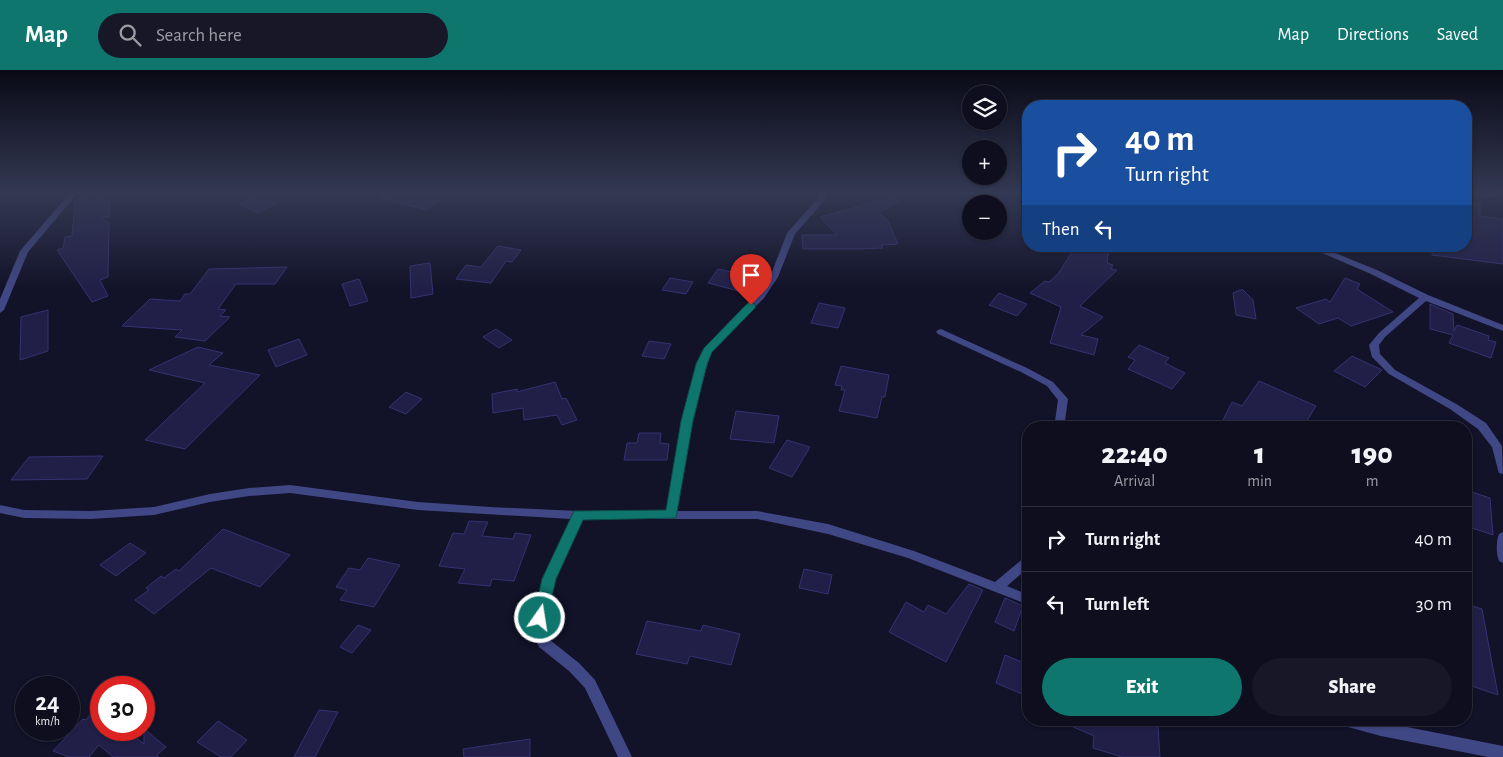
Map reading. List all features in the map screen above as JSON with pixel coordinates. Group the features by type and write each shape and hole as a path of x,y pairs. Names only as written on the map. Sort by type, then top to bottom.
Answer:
{"street":[{"path":"0,310 24,252 46,226"},
{"path":"672,515 687,421 702,364 708,351 761,296 774,277 791,233 797,226"},
{"path":"1325,252 1503,328"},
{"path":"1425,296 1382,335 1374,345 1374,355 1392,372 1482,426 1497,446 1503,470"},
{"path":"940,332 1024,370 1050,384 1063,399 1060,421"},
{"path":"0,509 24,514 91,515 154,511 210,498 249,492 290,489 418,506 579,515 757,514 828,529 910,554 1022,597"},
{"path":"579,515 549,579 540,618 544,643 574,667 590,684 625,757"},
{"path":"1503,537 1503,558"},
{"path":"997,587 1022,566"},
{"path":"1370,726 1503,753"}],"building":[{"path":"73,226 109,226 108,277 100,280 108,296 92,302 57,250 63,248 65,237 72,236"},
{"path":"829,226 890,226 898,244 881,245 883,248 803,249 802,235 837,235"},
{"path":"1472,226 1503,226 1503,264 1432,255 1432,252 1472,252"},
{"path":"498,246 521,250 512,262 506,261 491,283 456,279 466,265 481,267"},
{"path":"1072,252 1108,252 1107,263 1113,265 1111,269 1117,270 1080,306 1103,317 1081,335 1098,339 1094,355 1050,343 1061,307 1030,293 1045,281 1049,282 1058,274"},
{"path":"430,263 433,294 411,298 410,266"},
{"path":"287,267 275,284 236,284 218,309 226,310 220,316 230,317 205,341 175,337 182,330 122,326 150,299 180,301 185,294 190,294 209,269"},
{"path":"718,269 750,276 739,291 708,283"},
{"path":"670,278 693,282 686,294 662,290"},
{"path":"1345,278 1360,284 1357,289 1393,312 1351,326 1338,318 1319,324 1296,308 1326,299 1330,302"},
{"path":"359,279 368,301 350,306 342,284"},
{"path":"1243,290 1253,300 1256,319 1236,315 1233,293"},
{"path":"999,293 1027,304 1017,316 989,305"},
{"path":"819,303 845,308 838,328 811,323"},
{"path":"1430,304 1453,314 1454,331 1457,325 1489,336 1488,340 1496,342 1491,358 1449,343 1453,335 1430,329"},
{"path":"48,310 48,351 20,360 21,317"},
{"path":"496,329 512,340 499,348 483,337"},
{"path":"299,339 307,355 276,367 268,350"},
{"path":"649,341 671,344 664,359 642,356"},
{"path":"1139,345 1169,358 1165,363 1185,373 1172,389 1128,369 1135,360 1128,357"},
{"path":"198,347 223,353 209,365 260,375 185,449 145,440 205,383 149,370"},
{"path":"1352,356 1382,370 1365,387 1334,371"},
{"path":"841,366 889,375 885,397 882,397 877,418 839,411 845,390 841,390 842,386 835,385"},
{"path":"1259,381 1316,406 1307,421 1222,421 1232,402 1242,406"},
{"path":"555,382 562,399 566,398 577,420 562,425 557,415 524,420 523,408 493,413 492,394 517,389 517,392"},
{"path":"406,392 422,399 406,414 389,407"},
{"path":"736,411 779,416 774,443 730,439"},
{"path":"639,433 661,433 660,443 669,444 667,460 624,460 627,443 637,443"},
{"path":"787,440 810,447 792,477 769,468"},
{"path":"103,456 87,479 11,480 29,457"},
{"path":"1472,492 1490,498 1493,535 1472,528"},
{"path":"469,521 488,522 482,536 513,539 515,533 531,535 514,581 492,579 490,586 458,583 465,569 439,566 453,533 464,534"},
{"path":"223,529 290,555 260,587 211,568 154,614 135,600 149,590 146,588 161,576 164,578 176,569 179,571"},
{"path":"130,543 146,553 116,576 100,565"},
{"path":"368,558 400,565 374,607 340,600 347,590 336,587 349,568 360,570"},
{"path":"804,569 832,575 828,594 799,588"},
{"path":"969,584 983,590 946,662 889,632 906,602 924,612 928,605 946,614"},
{"path":"1005,598 1022,606 1014,631 995,622"},
{"path":"1472,606 1482,609 1498,695 1472,686"},
{"path":"647,621 701,631 703,625 740,634 731,665 690,656 687,664 636,654"},
{"path":"358,625 371,630 352,653 340,647"},
{"path":"1005,655 1022,662 1022,694 996,683"},
{"path":"319,710 338,712 315,757 294,757"},
{"path":"90,715 90,741 140,741 144,744 144,741 155,741 155,738 166,747 157,755 159,757 113,757 99,745 89,757 69,757 53,751 62,741 80,741 80,722 83,719 86,720"},
{"path":"218,721 247,740 231,757 221,757 197,742"},
{"path":"1071,726 1158,727 1160,757 1122,757 1093,748 1094,736"},
{"path":"530,739 530,757 464,757 463,749"}],"route":[{"path":"540,618 549,579 579,515 672,515 687,421 702,364 708,351 751,305"}]}
